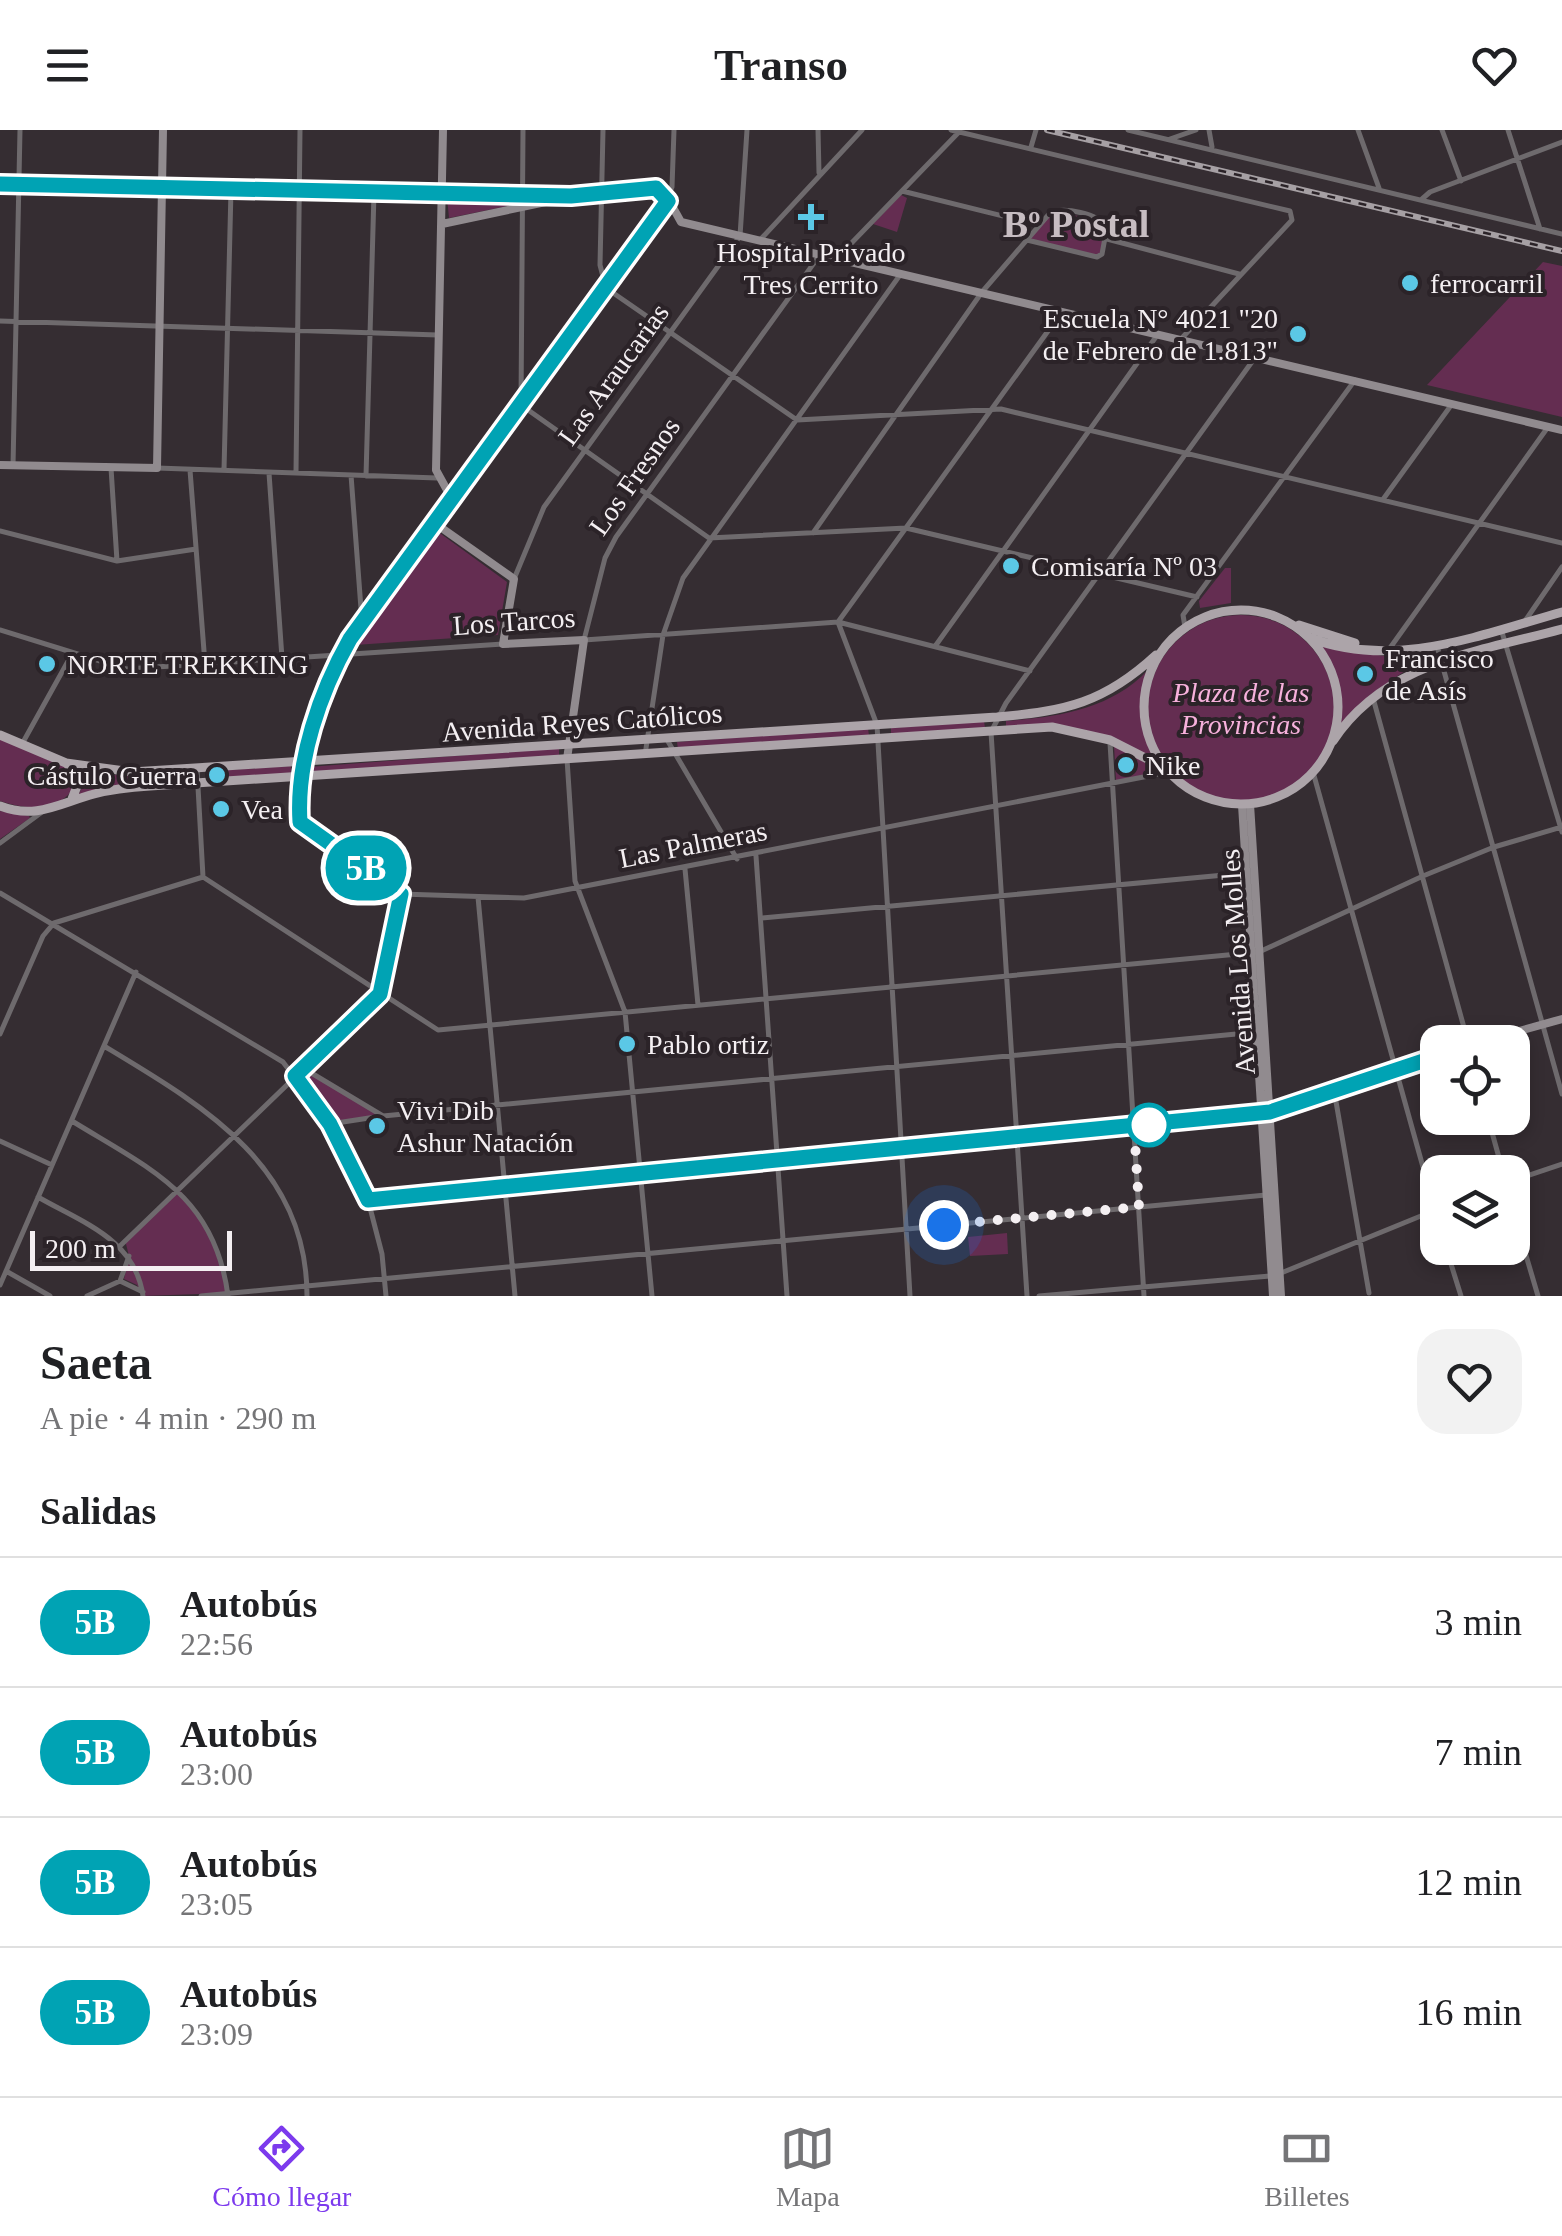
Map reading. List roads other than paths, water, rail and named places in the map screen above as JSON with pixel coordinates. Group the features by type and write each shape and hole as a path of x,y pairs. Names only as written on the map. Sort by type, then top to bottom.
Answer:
{"main road":[{"path":"1388,650 1338,640 1248,609 1220,613 1185,627 1156,655 1148,680 1146,713 1150,740 1168,770 1208,797 1246,804 1282,794 1313,772 1329,747 1372,698 1395,681 1441,660 1562,629"},
{"path":"1308,637 1338,646 1388,650 1437,646 1562,612"},
{"path":"1291,622 1308,637 1324,661 1336,692 1337,710 1329,747"},
{"name":"Avenida Reyes Católicos","path":"0,734 66,764 120,772 303,764 997,718 1066,709 1093,700 1127,682 1156,655"},
{"name":"Avenida Reyes Católicos","path":"0,806 24,813 43,812 118,789 1061,728 1110,740 1168,770"},
{"path":"66,764 78,781 71,801"}],"street":[{"path":"13,466 20,130"},
{"path":"157,468 163,130"},
{"path":"296,473 300,130"},
{"path":"443,130 437,478 452,500"},
{"path":"521,404 523,130"},
{"path":"603,130 600,265 606,288 797,420 992,408 1562,543"},
{"path":"121,1245 380,994 401,894 300,822 298,778 341,655 362,622 668,201 674,130"},
{"path":"740,236 746,130"},
{"path":"818,130 819,176"},
{"path":"760,240 862,130"},
{"path":"1032,148 1036,130"},
{"path":"1128,130 1562,234"},
{"path":"1168,140 1196,130"},
{"path":"1209,130 1212,148"},
{"path":"1358,130 1380,188"},
{"path":"1442,130 1461,180"},
{"path":"1508,130 1540,229"},
{"path":"837,258 955,131 1284,207 1293,214 1181,339"},
{"path":"1422,199 1562,142"},
{"path":"0,184 571,196 656,188 681,222 1562,430"},
{"path":"224,470 232,190"},
{"path":"902,191 1040,225"},
{"path":"366,476 374,192"},
{"path":"442,224 571,196"},
{"path":"813,533 982,292 1027,240 1040,225 1058,209 1104,220 1106,238 1102,254 1095,257 1027,240"},
{"name":"Las Araucarias","path":"503,644 514,579 538,518 740,236"},
{"path":"1106,238 1239,274"},
{"name":"Los Fresnos","path":"567,760 584,640 605,558 646,495 821,254"},
{"path":"645,755 663,634 678,587 709,538 902,273"},
{"path":"910,1296 877,725 838,622 1062,310"},
{"path":"0,322 438,335"},
{"path":"936,645 1158,334"},
{"path":"1027,1296 992,732 997,718 1256,356"},
{"path":"1185,627 1183,615 1355,380"},
{"path":"521,404 709,538 906,528 1197,596"},
{"path":"1384,498 1452,404"},
{"path":"1388,650 1548,427"},
{"path":"0,466 437,478"},
{"path":"111,468 117,561"},
{"path":"190,470 205,664"},
{"path":"269,472 282,658"},
{"path":"351,475 362,622"},
{"path":"436,524 514,579"},
{"path":"0,530 117,561 196,549"},
{"path":"1524,624 1562,567"},
{"name":"Los Tarcos","path":"0,630 126,669 838,622 1030,672"},
{"path":"203,877 434,1029 1255,953 1494,846 1562,829 1501,630"},
{"path":"1437,646 1562,1094"},
{"path":"21,746 72,654"},
{"path":"1372,698 1463,1025"},
{"path":"666,738 737,859"},
{"path":"1110,740 1144,1296"},
{"path":"567,760 577,889 625,1012 652,1296"},
{"path":"196,769 203,877"},
{"name":"Las Palmeras","path":"401,894 524,898 756,856 1112,785 1168,770"},
{"path":"1313,772 1421,1155"},
{"name":"Avenida Los Molles","path":"1246,804 1276,1274 1281,1296"},
{"path":"0,842 43,812"},
{"path":"756,856 787,1296"},
{"path":"685,869 698,1005"},
{"path":"762,918 1250,872"},
{"path":"0,1034 54,922 203,877"},
{"path":"0,893 275,1056 295,1076 330,1124 368,1200 386,1296"},
{"path":"478,897 515,1296"},
{"path":"0,1285 136,972"},
{"path":"1530,1028 1562,1019"},
{"path":"330,1124 1261,1032"},
{"path":"104,1046 197,1102 235,1133 282,1199 296,1231 307,1296"},
{"path":"368,1200 1266,1113 1420,1062"},
{"path":"303,1068 384,1116"},
{"path":"1334,1090 1356,1242 1369,1292"},
{"path":"72,1121 178,1188 208,1227 228,1295"},
{"path":"0,1141 52,1165"},
{"path":"1530,1175 1562,1164"},
{"path":"201,1296 1271,1195"},
{"path":"38,1197 121,1245 130,1256 143,1294"},
{"path":"1039,1296 1276,1274 1420,1216"},
{"path":"88,1296 120,1281 130,1256"},
{"path":"1451,1265 1461,1296"},
{"path":"1529,1265 1538,1296"},
{"path":"6,1271 50,1296"},
{"name":"Avenida Los Molles","path":"1273,1296 1276,1274"},
{"path":"120,1281 143,1294"}],"railway":[{"path":"1047,130 1562,251"}],"place":[{"name":"Hospital Privado Tres Cerrito","path":"811,217"},
{"name":"ferrocarril","path":"1410,283"},
{"name":"Escuela N° 4021 \"20 de Febrero de 1.813\"","path":"1298,334"},
{"name":"Comisaría Nº 03","path":"1011,566"},
{"name":"NORTE TREKKING","path":"47,664"},
{"name":"Francisco de Asís","path":"1365,674"},
{"name":"Nike","path":"1126,765"},
{"name":"Cástulo Guerra","path":"217,775"},
{"name":"Vea","path":"221,809"},
{"name":"Pablo ortiz","path":"627,1044"},
{"name":"Vivi Dib Ashur Natación","path":"377,1126"}],"district":[{"name":"Bº Postal","path":"1076,224"}],"park label":[{"name":"Plaza de las Provincias","path":"1241,708"}]}
